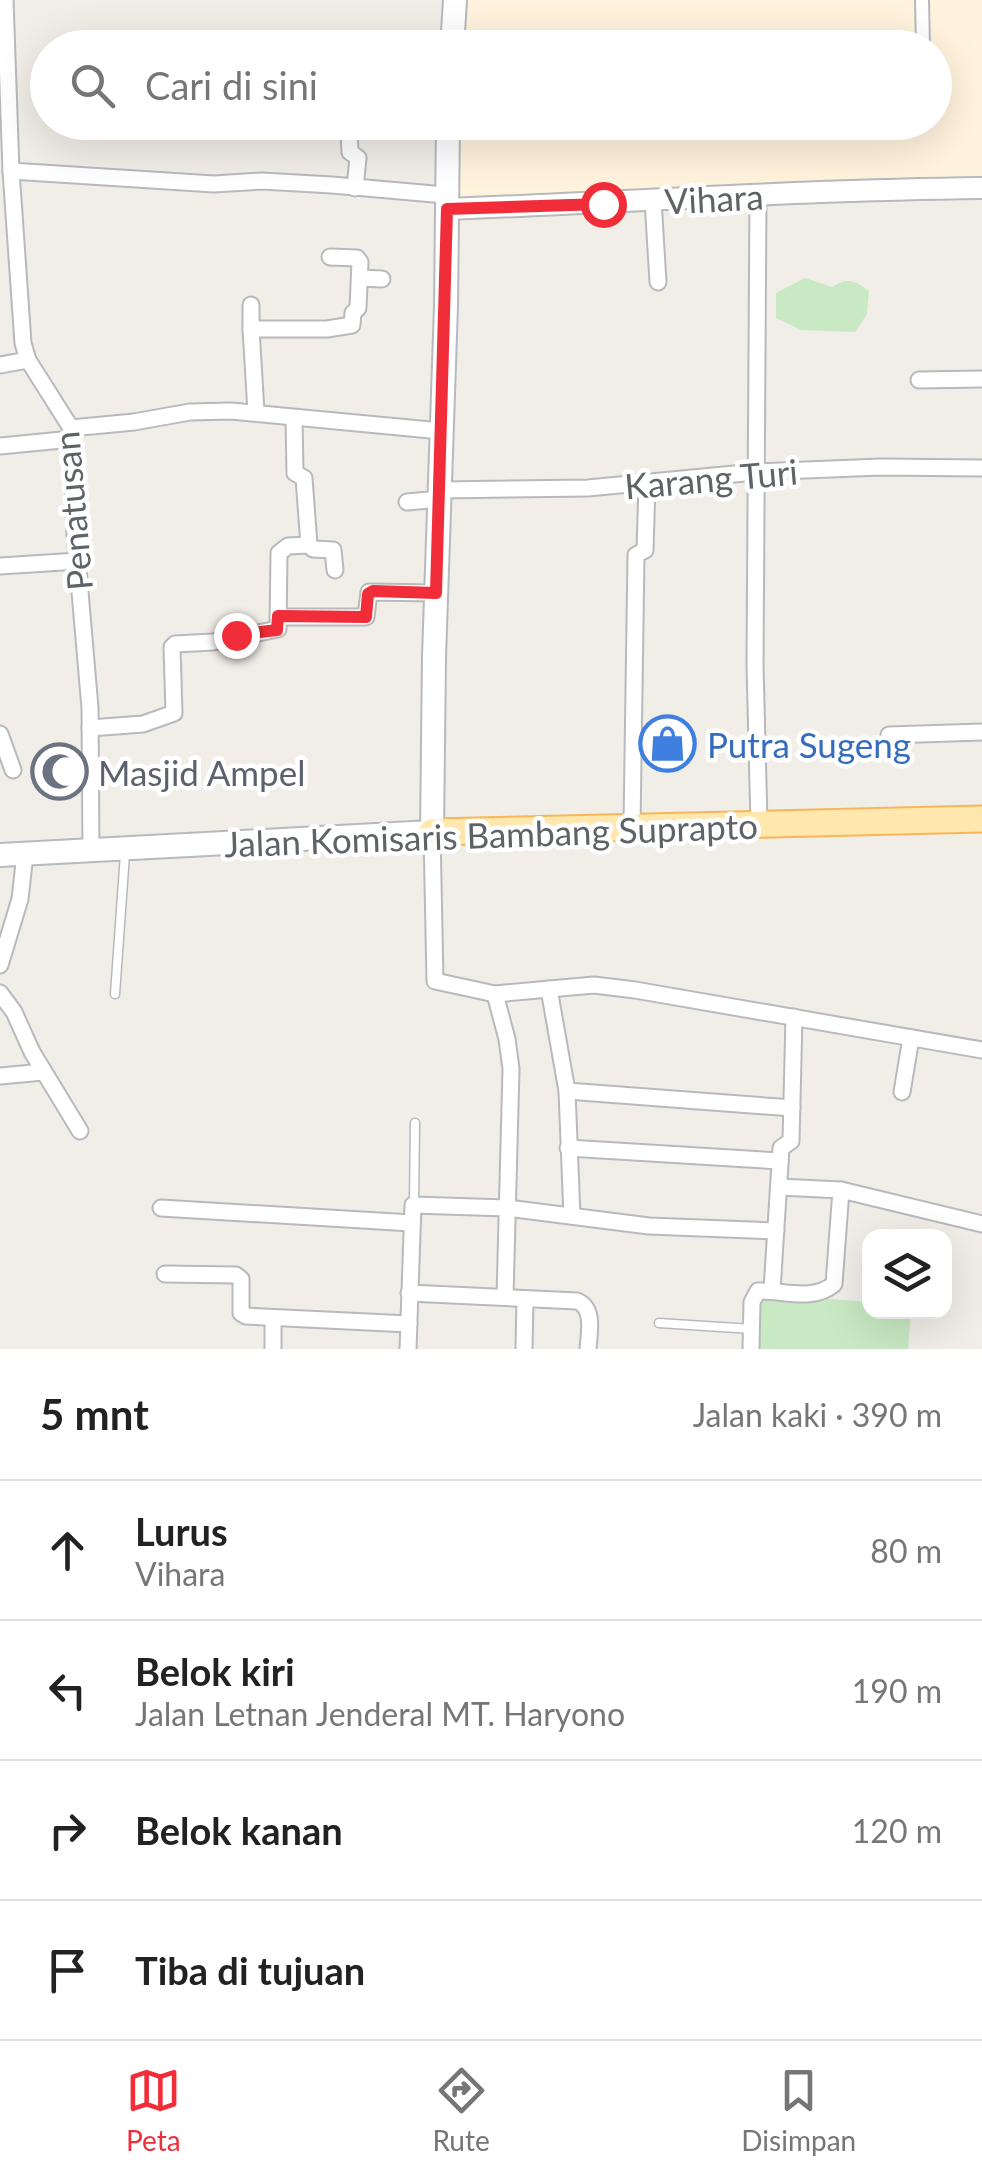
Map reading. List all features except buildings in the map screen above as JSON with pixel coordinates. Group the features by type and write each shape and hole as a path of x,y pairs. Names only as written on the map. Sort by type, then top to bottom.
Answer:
{"main road":[{"path":"453,30 455,0"},
{"path":"432,832 448,140"},
{"name":"Jalan Komisaris Bambang Suprapto","path":"0,855 432,832 982,820"}],"street":[{"name":"Penatusan","path":"5,0 3,66 19,315 28,360 71,433 90,728 91,852"},
{"path":"922,0 922,30"},
{"path":"349,140 350,152 358,158 355,188"},
{"path":"11,171 355,188 446,202"},
{"name":"Vihara","path":"446,202 653,200 982,188"},
{"path":"758,196 755,472 759,823"},
{"path":"653,200 658,282"},
{"path":"251,329 350,328 358,308 360,259 330,257"},
{"path":"0,281 18,276"},
{"path":"360,278 382,279"},
{"path":"251,305 256,412"},
{"path":"0,365 28,360"},
{"path":"919,380 982,379"},
{"path":"0,446 190,412 256,412 441,431"},
{"path":"294,418 295,473 304,478 308,545"},
{"name":"Karang Turi","path":"407,502 440,494 648,484 755,472 982,468"},
{"path":"632,826 636,555 645,550 648,484"},
{"path":"90,728 143,724 173,714 171,656 175,644 213,642 278,628 279,553 288,546 333,550 336,570"},
{"path":"0,566 78,561"},
{"path":"278,616 366,617 369,592 436,593"},
{"path":"889,735 982,732"},
{"path":"0,734 13,770"},
{"path":"432,832 433,980 495,994 608,987 982,1050"},
{"path":"0,965 20,900 24,854"},
{"path":"549,989 567,1091 572,1216"},
{"path":"0,993 80,1131"},
{"path":"495,994 508,1040 511,1069 505,1297"},
{"path":"772,1290 780,1148 791,1141 794,1017"},
{"path":"902,1092 911,1038"},
{"path":"0,1076 43,1072"},
{"path":"567,1091 792,1108"},
{"path":"568,1148 780,1161"},
{"path":"779,1187 841,1190 982,1224"},
{"path":"751,1349 753,1298 758,1291 816,1293 834,1284 841,1190"},
{"path":"408,1349 414,1205 507,1208 649,1226 776,1231"},
{"path":"161,1208 412,1224"},
{"path":"165,1274 236,1275 241,1279 241,1312 246,1316 408,1324"},
{"path":"409,1293 560,1298 584,1304 589,1311 588,1349"},
{"path":"524,1299 524,1349"},
{"path":"273,1349 274,1318"}],"lane":[{"path":"115,994 125,850"},
{"path":"414,1205 415,1123"},
{"path":"659,1323 752,1329"}],"shaded area":[{"path":"458,0 982,0 982,182 448,206 450,140 952,140 952,30 456,30"}],"green space":[{"path":"805,278 832,287 851,281 869,291 867,314 855,332 801,330 776,318 776,293"},
{"path":"762,1294 862,1301 862,1319 910,1319 908,1349 758,1349"}],"place":[{"name":"Putra Sugeng","path":"668,744"},
{"name":"Masjid Ampel","path":"59,772"}],"route":[{"path":"236,635 277,630 278,616 366,617 368,594 373,591 436,593 447,209 603,204"}]}
